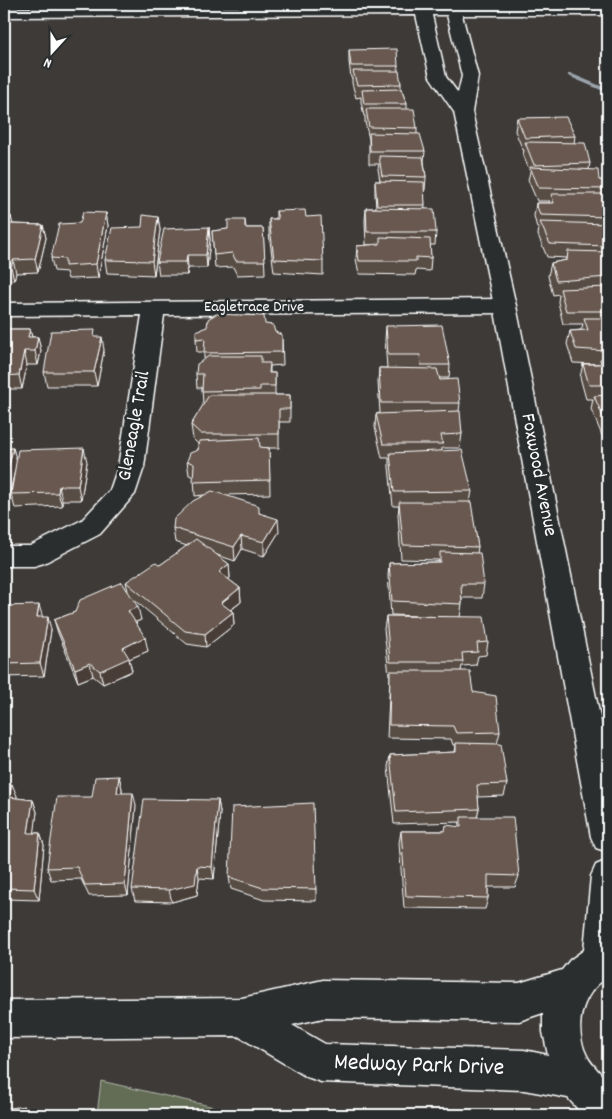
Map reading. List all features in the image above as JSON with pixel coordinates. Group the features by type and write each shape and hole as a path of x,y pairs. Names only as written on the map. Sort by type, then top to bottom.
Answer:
{"street":[{"path":"4,13 346,13 608,10"},
{"name":"Foxwood Avenue","path":"423,11 438,77 463,112"},
{"name":"Foxwood Avenue","path":"453,11 470,76 463,112 505,306 608,837"},
{"name":"Eagletrace Drive","path":"4,309 505,306"},
{"name":"Gleneagle Trail","path":"4,556 34,556 91,527 122,494 131,467 154,308"},
{"path":"608,876 604,960 585,970 573,985 563,1006 562,1029 567,1055 578,1080 590,1095 608,1111"},
{"path":"4,1019 242,1017 323,999 518,1002 573,985"},
{"name":"Medway Park Drive","path":"242,1017 321,1063 524,1070 578,1080"}],"green space":[{"path":"101,1081 249,1115 97,1115"}],"building":[{"path":"397,49 398,66 351,66 349,50"},
{"path":"353,71 399,71 401,84 357,85"},
{"path":"401,89 407,104 364,104 362,90"},
{"path":"366,109 414,109 417,128 369,127"},
{"path":"566,117 575,136 525,138 517,118"},
{"path":"369,133 420,134 425,151 370,151"},
{"path":"525,142 585,143 590,163 534,165"},
{"path":"379,156 423,157 426,177 382,176"},
{"path":"530,167 598,170 599,180 608,181 608,189 539,188"},
{"path":"375,181 424,182 425,205 377,205"},
{"path":"551,194 608,194 608,217 540,215 536,203 554,203"},
{"path":"366,208 434,209 436,232 367,232"},
{"path":"305,210 306,217 321,216 323,261 274,259 269,219 278,219 276,211"},
{"path":"83,212 106,213 96,264 65,266 65,259 51,258 59,224 80,223"},
{"path":"143,215 158,217 152,261 105,260 112,228 142,227"},
{"path":"4,216 11,216 9,224 43,225 35,259 13,260 11,267 4,267"},
{"path":"228,220 245,220 245,228 263,228 265,261 236,261 232,253 214,255 212,231 228,229"},
{"path":"540,222 608,224 608,246 550,244"},
{"path":"209,227 206,255 187,255 186,262 157,262 164,229"},
{"path":"380,237 430,239 431,258 416,257 416,261 359,261 357,246 380,244"},
{"path":"568,251 608,252 608,277 556,281 551,263 567,260"},
{"path":"608,287 608,311 566,311 560,289"},
{"path":"216,314 264,316 265,324 273,325 275,332 282,335 282,352 204,353 205,338 196,339 196,331 207,327 208,319"},
{"path":"584,318 608,318 608,346 605,346 606,351 576,349 570,331 588,330"},
{"path":"442,325 450,365 421,365 420,355 388,355 386,326"},
{"path":"4,329 30,329 28,337 38,337 35,351 24,351 19,375 4,376"},
{"path":"95,330 94,337 102,337 94,372 44,372 51,331"},
{"path":"209,356 261,356 261,363 270,363 269,373 275,373 275,386 260,386 260,390 202,391 203,374 196,374 197,364"},
{"path":"608,358 608,385 589,385 583,364 601,364 600,359"},
{"path":"379,368 437,369 440,380 457,379 460,403 381,403"},
{"path":"209,395 290,395 290,409 279,409 279,434 201,434 191,425"},
{"path":"608,395 608,428 594,396"},
{"path":"460,411 462,434 441,435 443,444 383,444 376,414"},
{"path":"259,438 260,447 269,448 270,480 193,482 194,464 187,461 190,453 198,450 199,441"},
{"path":"13,448 4,487 4,449"},
{"path":"84,448 78,486 59,486 58,493 11,494 18,450"},
{"path":"462,450 472,491 394,492 390,453"},
{"path":"212,491 259,506 259,513 278,519 264,542 241,536 234,547 173,528 174,519 193,501"},
{"path":"399,502 471,502 478,547 403,545"},
{"path":"196,539 229,564 219,572 240,588 221,603 233,612 205,634 185,631 126,582 156,562 160,565"},
{"path":"440,552 480,553 484,584 461,584 462,604 392,601 389,563 440,562"},
{"path":"122,582 138,607 128,611 145,637 123,648 129,658 100,671 90,663 75,669 54,620 75,612 80,600"},
{"path":"39,605 37,617 48,617 40,663 4,664 4,606"},
{"path":"386,616 484,617 488,642 477,643 478,652 462,653 463,662 390,662"},
{"path":"390,671 470,671 473,692 496,696 500,732 456,733 453,726 389,725"},
{"path":"456,743 501,744 507,784 477,785 479,809 396,812 390,755 456,752"},
{"path":"119,776 117,793 133,793 125,884 85,885 77,867 47,868 57,797 92,797 95,777"},
{"path":"4,784 12,784 9,797 33,800 28,833 40,833 34,889 4,888"},
{"path":"144,799 218,800 212,867 197,866 195,884 169,890 132,889"},
{"path":"313,803 316,889 263,888 229,877 232,807"},
{"path":"461,817 513,817 519,876 488,875 488,898 406,896 401,831 445,831 446,825 461,827"},
{"path":"24,1106 26,1115 4,1115 4,1109"}],"waterway":[{"path":"570,75 608,91"}]}
